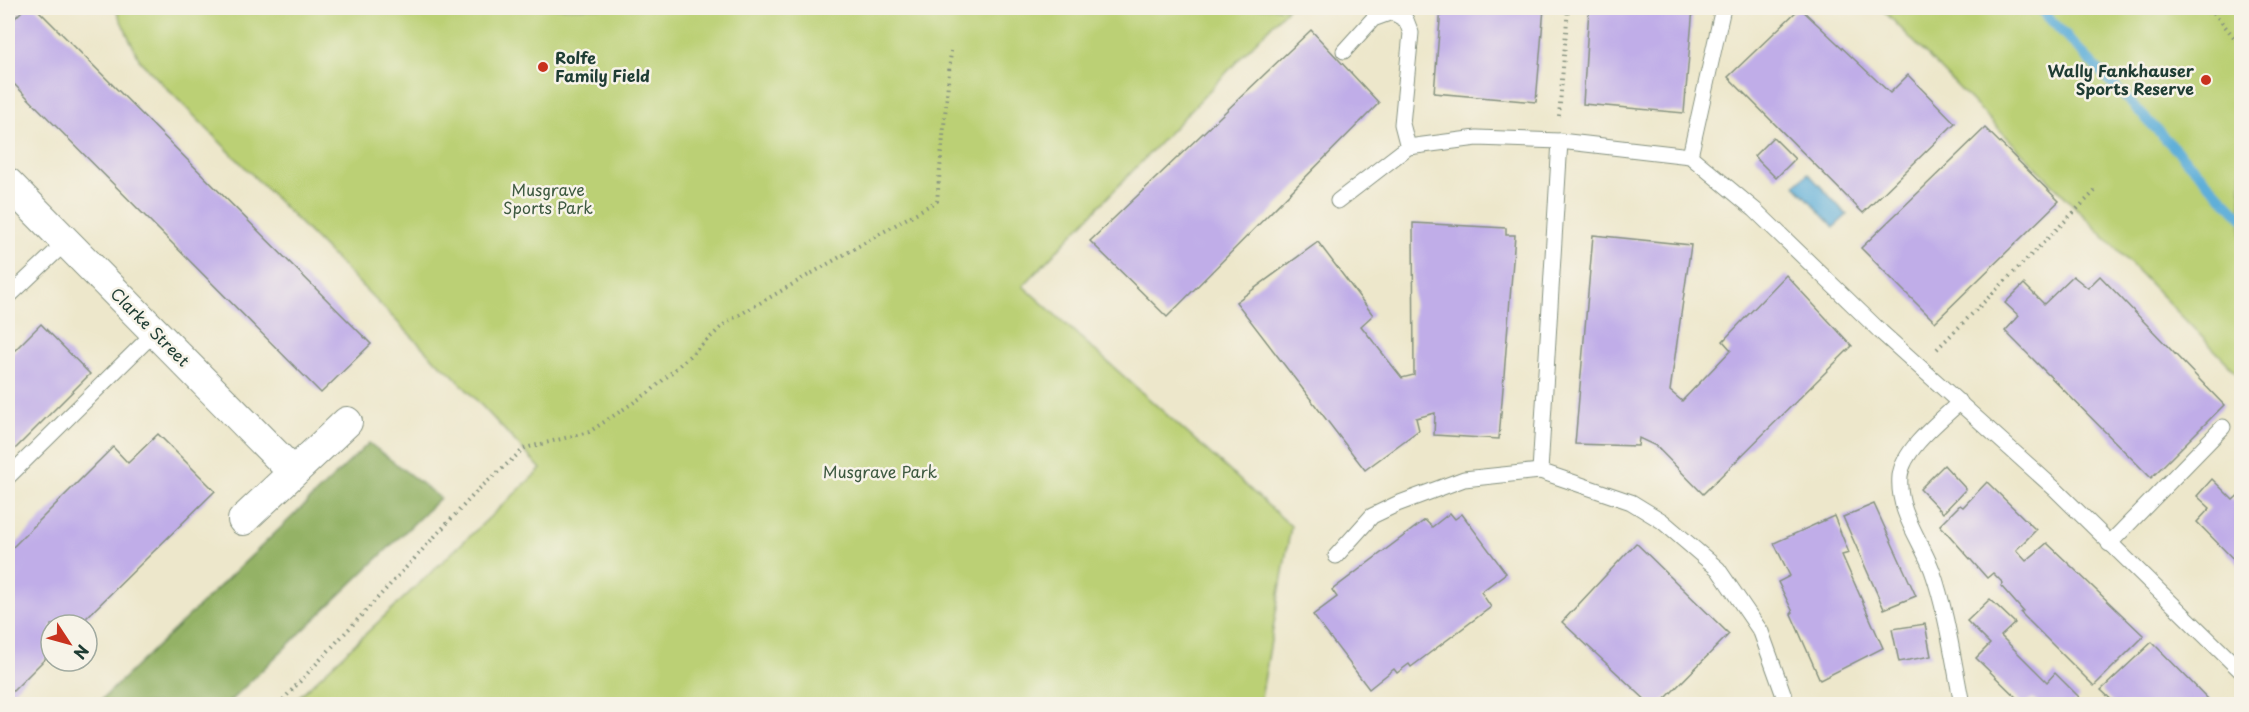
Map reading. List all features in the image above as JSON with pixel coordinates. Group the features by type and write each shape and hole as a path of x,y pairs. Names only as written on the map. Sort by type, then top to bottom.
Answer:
{"street":[{"name":"Clarke Street","path":"8,183 293,472"},
{"path":"243,520 347,422"}],"lane":[{"path":"1690,156 1723,8"},
{"path":"1344,51 1373,19 1392,12 1406,20 1411,33 1402,124 1408,147"},
{"path":"1338,201 1408,147 1477,138 1560,141 1690,156 1755,210 1920,368 2055,489 2241,672"},
{"path":"1540,471 1560,141"},
{"path":"8,297 66,242"},
{"path":"8,477 155,332"},
{"path":"1960,402 1913,447 1900,475 1905,516 1931,570 1950,642 1962,705"},
{"path":"2109,544 2223,428"},
{"path":"1335,556 1372,516 1397,504 1464,479 1540,471 1631,502 1662,521 1718,569 1761,632 1787,705"}],"path":[{"path":"1559,116 1568,8"},
{"path":"2210,8 2241,46"},
{"path":"279,705 479,489 525,448 589,432 651,391 727,322 937,201 951,51"},
{"path":"1920,368 2095,191"}],"green space":[{"path":"115,8 1288,8 1023,286 1291,526 1260,704 291,704 541,469 452,374 435,360 140,61"},
{"path":"1881,8 2241,8 2241,377"},
{"path":"369,443 440,498 227,704 97,704"}],"water":[{"path":"1808,173 1847,215 1834,227 1795,185"}],"building":[{"path":"25,8 36,8 371,344 321,393 8,78 8,25"},
{"path":"1441,8 1544,8 1536,102 1434,93"},
{"path":"1589,8 1693,8 1684,113 1583,104"},
{"path":"1800,8 1890,93 1908,75 1955,123 1863,213 1728,77"},
{"path":"1311,30 1379,103 1167,317 1090,241"},
{"path":"1985,128 2059,201 1935,322 1861,248"},
{"path":"1773,137 1795,159 1776,178 1754,156"},
{"path":"1413,223 1506,228 1506,235 1515,235 1499,439 1434,435 1435,413 1416,418 1419,430 1365,470 1236,302 1318,242 1373,315 1361,326 1402,378 1414,375"},
{"path":"1593,235 1691,245 1670,391 1682,401 1731,350 1723,341 1786,275 1852,346 1703,494 1656,446 1639,438 1638,446 1575,444"},
{"path":"2073,276 2088,288 2100,276 2224,405 2151,478 2005,331 2019,316 2005,303 2024,284 2044,304"},
{"path":"41,324 90,374 8,456 8,357"},
{"path":"158,434 215,491 91,613 39,613 39,665 8,696 8,552 113,447 128,463"},
{"path":"1944,465 1966,489 1943,513 1920,489"},
{"path":"2212,479 2233,500 2242,492 2242,568 2197,522 2210,508 2197,496"},
{"path":"1987,482 2036,530 2016,550 2026,561 2047,543 2144,636 2094,686 2021,613 2023,611 2001,586 2003,583 1993,573 1987,578 1940,525 1960,505 1963,507"},
{"path":"1874,504 1916,596 1884,609 1843,517"},
{"path":"1450,513 1455,519 1462,514 1506,573 1481,592 1491,607 1411,667 1409,664 1397,673 1394,669 1369,689 1313,615 1337,597 1332,590 1425,520 1432,527"},
{"path":"1834,516 1849,553 1842,555 1883,648 1820,680 1791,614 1793,612 1778,582 1790,576 1774,543"},
{"path":"1636,543 1729,634 1660,704 1650,704 1562,622"},
{"path":"1990,599 2015,623 2001,636 2047,682 2055,673 2079,697 2072,704 2040,704 2033,698 2023,704 1976,658 1990,644 1967,621"},
{"path":"1925,624 1931,656 1899,662 1892,629"},
{"path":"2152,642 2213,704 2116,704 2101,690"},
{"path":"1315,700 1332,704 1314,704"}],"waterway":[{"path":"2039,8 2242,218"}],"place":[{"name":"Rolfe Family Field","path":"543,67"},
{"name":"Wally Fankhauser Sports Reserve","path":"2206,80"}],"park label":[{"name":"Musgrave Sports Park","path":"548,199"},
{"name":"Musgrave Park","path":"880,472"}]}
